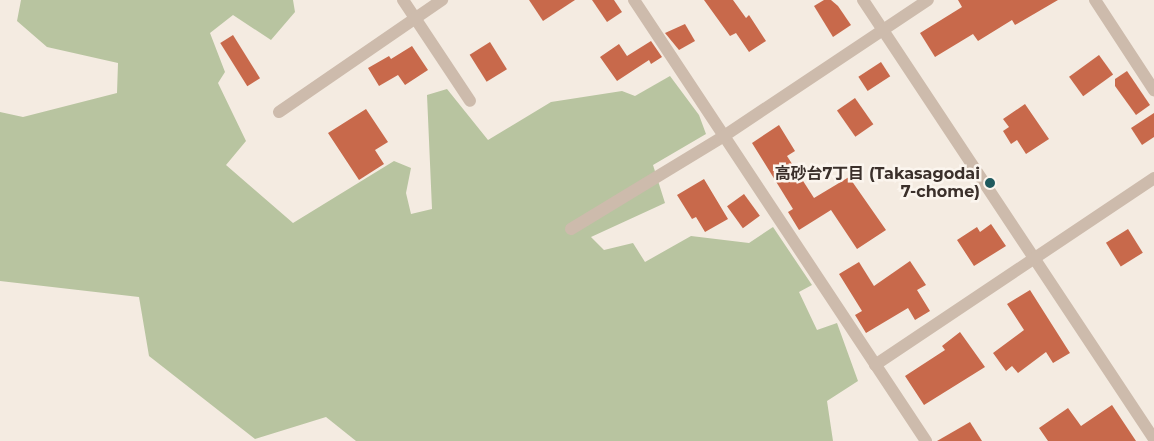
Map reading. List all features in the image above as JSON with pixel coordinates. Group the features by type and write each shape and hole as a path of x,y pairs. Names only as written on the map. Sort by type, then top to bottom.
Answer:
{"street":[{"path":"403,0 470,101"},
{"path":"278,112 442,0"},
{"path":"634,0 926,441"},
{"path":"863,0 1036,258 1154,439"},
{"path":"571,229 724,136 928,0"},
{"path":"1095,0 1154,90"},
{"path":"875,366 1154,178"}],"green space":[{"path":"21,0 293,0 295,12 271,40 233,15 210,33 225,72 218,83 246,141 226,165 293,223 394,161 411,168 406,193 411,214 432,209 427,95 447,89 488,140 551,102 622,91 635,96 670,76 699,115 706,134 653,165 665,203 591,237 604,250 633,243 645,262 691,236 749,243 773,227 812,285 799,292 817,330 837,323 858,381 827,401 833,441 356,441 326,417 255,439 149,356 139,297 0,281 0,112 23,117 117,93 118,63 47,47 17,21"}],"building":[{"path":"529,0 575,0 543,21"},
{"path":"592,0 614,0 622,12 607,22"},
{"path":"704,0 733,0 746,18 749,15 766,41 749,52 736,33 730,36"},
{"path":"824,0 831,0 838,6 851,25 833,37 814,6"},
{"path":"958,0 1058,0 1015,25 1012,20 978,41 973,34 935,57 920,33 962,7"},
{"path":"685,24 695,41 679,50 665,33"},
{"path":"233,35 260,78 247,86 220,43"},
{"path":"651,41 662,57 651,64 649,60 617,81 600,57 619,44 627,56"},
{"path":"490,42 507,69 487,82 470,55"},
{"path":"412,46 428,70 405,85 398,75 379,86 368,68 389,56 391,59"},
{"path":"1099,55 1113,74 1083,96 1069,77"},
{"path":"881,62 890,76 868,91 858,77"},
{"path":"1127,71 1150,105 1136,115 1115,86 1115,79"},
{"path":"855,98 873,124 855,137 837,111"},
{"path":"1025,104 1049,139 1026,154 1017,140 1011,144 1003,131 1009,127 1003,119"},
{"path":"366,109 388,142 375,150 384,164 359,180 328,133"},
{"path":"1154,113 1154,137 1142,145 1131,128"},
{"path":"779,125 795,151 787,156 814,198 849,177 886,230 857,249 831,210 799,230 788,212 793,209 752,143"},
{"path":"704,179 728,219 705,232 696,217 692,219 677,195"},
{"path":"744,194 760,216 743,228 727,206"},
{"path":"991,224 1006,246 974,266 957,240 977,227 980,232"},
{"path":"1128,229 1143,253 1121,267 1106,243"},
{"path":"910,261 926,285 917,290 930,311 915,320 908,308 866,333 855,315 862,311 839,274 859,262 874,286"},
{"path":"1030,290 1070,353 1053,363 1046,352 1018,373 1012,366 1006,371 993,353 1024,330 1007,304"},
{"path":"960,332 985,367 924,405 905,376 945,350 942,346"},
{"path":"1112,405 1136,441 1048,441 1039,428 1068,408 1081,426"},
{"path":"970,422 982,441 937,441"}],"place":[{"name":"高砂台7丁目 (Takasagodai 7-chome)","path":"990,183"}]}
